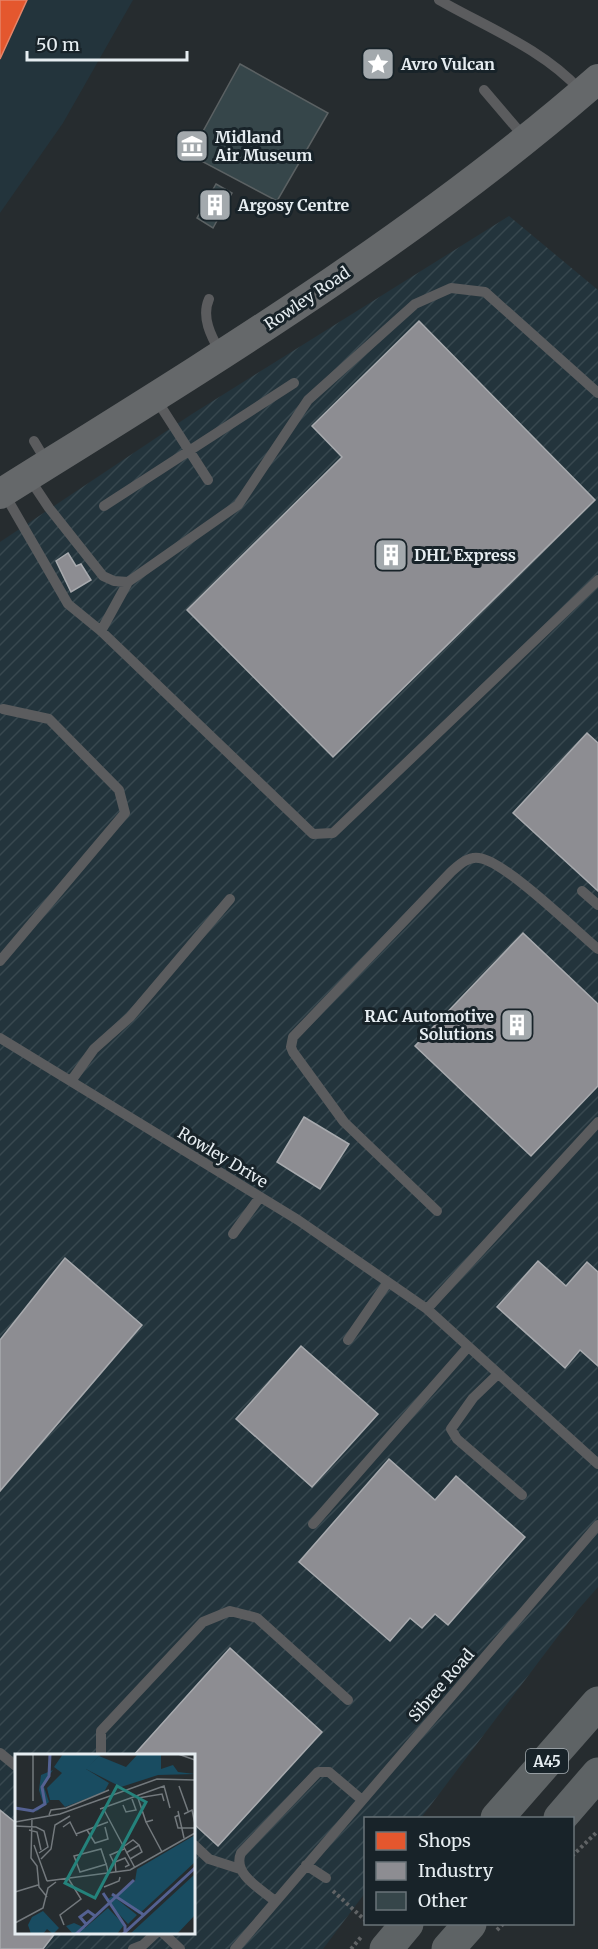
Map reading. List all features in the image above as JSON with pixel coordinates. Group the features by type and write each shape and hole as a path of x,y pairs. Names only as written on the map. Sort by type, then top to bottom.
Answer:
{"highway":[{"name":"A45","path":"497,1817 598,1703"},
{"name":"A45","path":"561,1817 598,1773"},
{"path":"386,1949 405,1925"},
{"path":"448,1949 468,1925"}],"street":[{"name":"Rowley Road","path":"2,493 37,461 155,398 415,226 527,139 590,86"}],"lane":[{"path":"439,0 543,58 568,77 590,86"},
{"path":"484,90 527,139"},
{"path":"101,630 128,582 238,505 308,400 416,304 451,288 485,292 598,393"},
{"path":"209,299 204,309 210,335 222,354"},
{"path":"104,506 294,383"},
{"path":"155,398 207,480"},
{"path":"37,461 49,508 103,576 114,581 128,582"},
{"path":"2,493 68,604 101,630 313,834 333,833 598,580"},
{"path":"0,961 125,813 119,790 49,719 1,711"},
{"path":"437,1211 344,1122 293,1052 291,1047 293,1037 451,872 468,859 479,857 501,868 598,949"},
{"path":"582,891 598,905"},
{"path":"71,1082 94,1049 130,1017 230,899"},
{"name":"Rowley Drive","path":"0,1038 260,1197 427,1309 598,1464"},
{"path":"427,1309 598,1122"},
{"path":"233,1234 260,1197"},
{"path":"348,1340 388,1282"},
{"path":"313,1524 468,1347"},
{"path":"498,1374 473,1398 450,1429 457,1439 522,1496"},
{"name":"Sibree Road","path":"235,1949 598,1525"},
{"path":"101,1754 101,1731 203,1622 230,1611 257,1618 348,1700"},
{"path":"0,1753 15,1765"},
{"path":"240,1869 241,1853 318,1772 329,1772 362,1800"},
{"path":"195,1846 209,1859 240,1869 275,1901"},
{"path":"306,1865 326,1878"},
{"path":"133,1949 143,1945 157,1934"},
{"path":"161,1934 180,1949"}],"path":[{"path":"574,1855 598,1831"},
{"path":"306,1865 364,1919"}],"shaded area":[{"path":"0,0 133,0 63,123 0,213"},
{"path":"509,216 598,290 598,1587 577,1611 422,1817 364,1817 364,1894 323,1949 0,1949 0,542 192,414"}],"building: Shops":[{"path":"0,0 27,0 0,59"}],"building: Industry":[{"name":"DHL Express","path":"419,321 595,500 333,757 187,610 342,457 312,426"},
{"path":"68,553 76,566 81,564 91,580 71,592 56,561"},
{"path":"587,733 598,743 598,891 513,813"},
{"name":"RAC Automotive Solutions","path":"523,933 598,1004 598,1086 531,1156 415,1046"},
{"path":"304,1117 349,1144 320,1189 277,1162"},
{"path":"65,1258 142,1325 0,1491 0,1340"},
{"path":"538,1261 566,1286 587,1262 598,1272 598,1366 580,1350 565,1368 497,1307"},
{"path":"301,1346 378,1414 312,1487 236,1419"},
{"path":"389,1459 435,1500 456,1476 525,1537 448,1625 435,1614 422,1628 410,1618 390,1641 299,1562"},
{"path":"230,1648 322,1732 218,1846 195,1825 195,1754 135,1754"},
{"path":"0,1810 15,1822 15,1934 54,1934 43,1949 0,1949"}],"building: Other":[{"path":"240,64 328,113 277,201 190,155"},
{"name":"Argosy Centre","path":"216,184 232,193 213,228 197,218"}],"place":[{"name":"Avro Vulcan","path":"378,64"},
{"name":"Midland Air Museum","path":"192,146"},
{"name":"Argosy Centre","path":"215,205"},
{"name":"DHL Express","path":"391,555"},
{"name":"RAC Automotive Solutions","path":"517,1025"}]}
